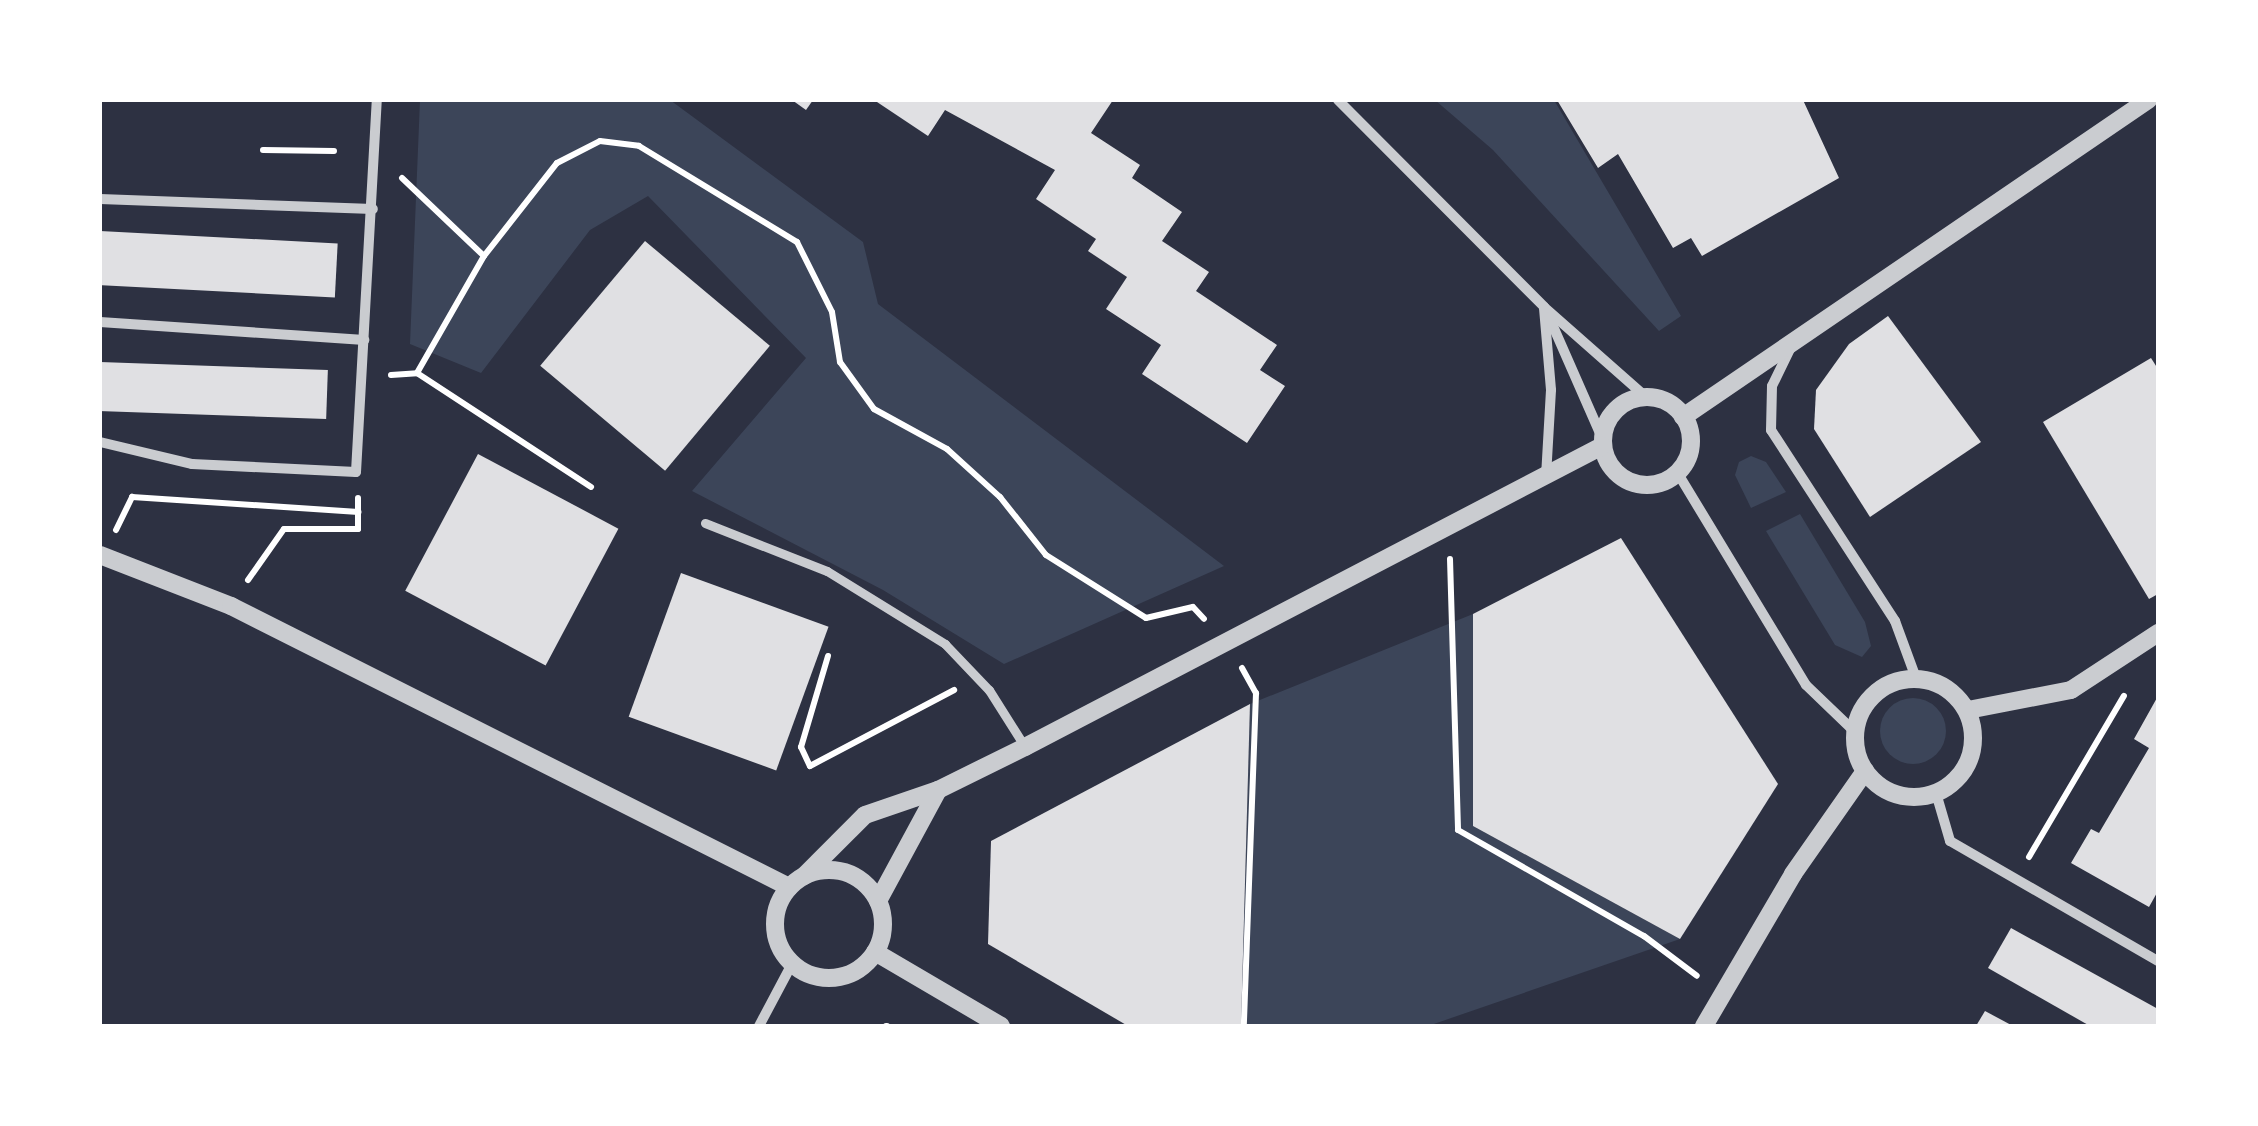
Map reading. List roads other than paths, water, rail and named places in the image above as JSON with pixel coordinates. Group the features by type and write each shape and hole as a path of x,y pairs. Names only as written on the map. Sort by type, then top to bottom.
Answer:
{"street":[{"path":"100,442 192,464 356,472 365,378 378,100"},
{"path":"1338,100 1544,308 1646,397 1672,405 1684,417 1690,450 1677,472 1663,482 1637,484 1612,468 1544,308"},
{"path":"1684,417 2148,100"},
{"path":"100,199 373,208"},
{"path":"1544,308 1552,390 1546,476"},
{"path":"100,322 364,340"},
{"path":"1791,346 1772,386 1770,430 1895,621 1916,678"},
{"path":"101,556 231,606 796,882 838,870 856,877 878,901 882,915 875,952 843,976 810,975 792,964 776,937 775,918 796,882 865,815 938,790 1449,528 1602,442 1617,409 1646,397"},
{"path":"1677,472 1806,685 1854,732 1866,772 1897,794 1936,793 1953,783 1973,749 1968,710 1955,693 1916,678 1875,692 1854,732"},
{"path":"705,524 826,570 946,644 977,678 1025,747"},
{"path":"1968,710 2071,690 2158,632"},
{"path":"1704,1026 1793,874 1866,772"},
{"path":"878,901 938,790"},
{"path":"1936,793 1950,841 2158,961"},
{"path":"875,952 1000,1026"},
{"path":"760,1026 792,964"}]}
